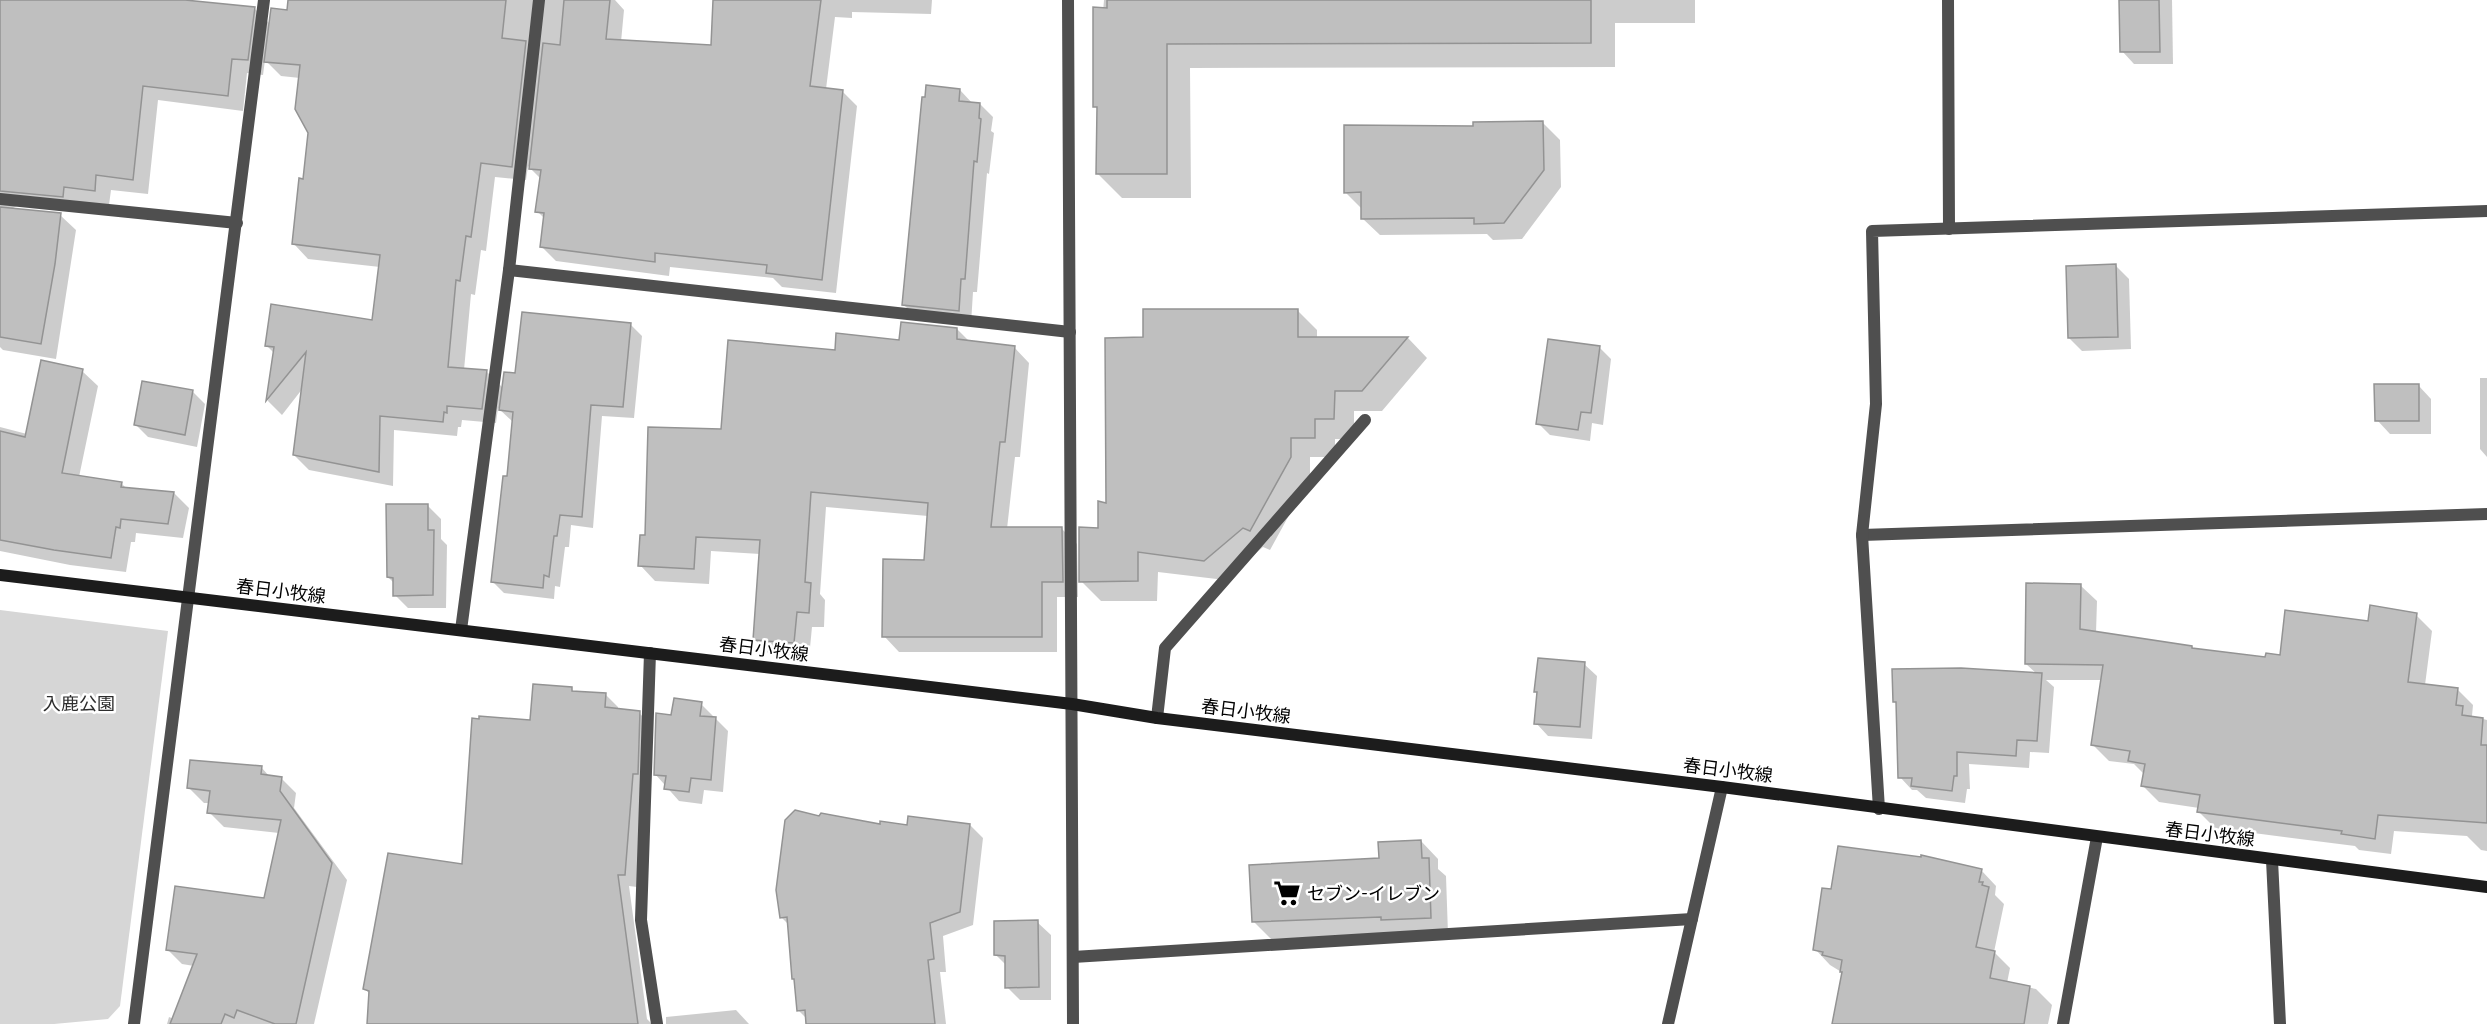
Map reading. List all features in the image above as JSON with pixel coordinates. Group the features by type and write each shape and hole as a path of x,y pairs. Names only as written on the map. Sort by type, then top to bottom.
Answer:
{"main road":[{"name":"春日小牧線","path":"0,574 1072,704 1157,718 1722,787 2487,887"}],"street":[{"path":"134,1024 264,0"},
{"path":"461,630 509,270 539,0"},
{"path":"1068,0 1074,1024"},
{"path":"1948,0 1949,230"},
{"path":"0,199 237,223"},
{"path":"1879,809 1862,536 1876,404 1872,231 2487,211"},
{"path":"509,270 1070,332"},
{"path":"1157,718 1165,648 1365,420"},
{"path":"1862,536 2487,514"},
{"path":"650,653 642,920 657,1024"},
{"path":"1668,1024 1722,787"},
{"path":"2063,1024 2097,837"},
{"path":"2272,860 2280,1024"},
{"path":"1073,957 1692,919"}],"green space":[{"name":"入鹿公園","path":"0,610 168,631 120,1006 108,1019 54,1024 0,1024"}],"building":[{"path":"0,0 185,0 255,7 248,60 232,59 228,96 143,86 133,180 96,175 95,191 64,187 63,197 0,191"},
{"path":"288,0 506,0 502,38 526,41 512,167 481,163 471,237 466,236 460,281 456,280 448,367 487,370 482,409 447,406 443,422 380,416 379,472 293,455 306,352 266,401 274,347 265,346 271,304 372,320 380,255 292,244 299,178 303,179 308,133 295,109 300,65 264,62 271,8 287,10"},
{"path":"564,0 610,0 606,39 711,45 713,0 821,0 810,86 843,90 822,280 766,273 767,265 655,253 655,262 540,247 544,213 535,212 541,170 529,169 543,43 560,45"},
{"path":"1107,0 1591,0 1591,43 1167,44 1167,174 1096,174 1097,107 1093,107 1093,7 1107,8"},
{"path":"2119,0 2159,0 2160,52 2120,52"},
{"path":"926,85 960,89 959,101 980,103 979,118 981,119 977,162 974,161 965,279 961,279 959,311 902,305 922,97 925,97"},
{"path":"1543,121 1544,170 1504,223 1474,224 1474,218 1361,219 1361,192 1344,193 1344,125 1473,126 1473,122"},
{"path":"0,207 61,213 41,344 0,337"},
{"path":"2116,264 2118,337 2068,338 2066,266"},
{"path":"1143,309 1298,309 1298,337 1408,337 1362,391 1335,391 1334,419 1315,419 1315,438 1291,438 1291,457 1250,531 1243,528 1204,561 1138,552 1138,581 1079,582 1079,527 1098,528 1098,501 1106,503 1105,338 1143,337"},
{"path":"522,312 631,323 623,407 591,405 582,517 560,515 557,536 554,536 549,577 544,575 543,588 491,582 503,476 507,476 513,412 499,410 504,372 515,373"},
{"path":"901,322 957,328 957,339 1015,346 1005,442 1000,442 991,527 1062,527 1063,582 1042,582 1042,637 882,637 883,559 924,560 928,503 811,492 805,582 811,583 809,613 797,612 794,643 753,640 760,540 696,537 694,569 638,566 640,535 645,535 648,427 721,429 728,340 835,350 836,333 899,340"},
{"path":"1548,339 1600,346 1591,413 1581,412 1578,430 1536,424"},
{"path":"41,360 83,369 62,473 122,482 121,487 174,492 168,524 121,519 120,528 116,527 111,558 0,540 0,431 25,437"},
{"path":"142,381 193,390 185,435 134,425"},
{"path":"2374,384 2419,384 2419,421 2375,421"},
{"path":"386,504 428,504 428,530 434,530 433,595 393,596 393,578 387,577"},
{"path":"2026,583 2081,584 2080,629 2192,646 2192,648 2265,657 2266,653 2280,655 2285,610 2368,621 2370,605 2417,613 2408,682 2458,688 2456,705 2463,706 2462,715 2483,718 2481,745 2487,745 2487,823 2378,815 2375,839 2341,834 2342,831 2197,812 2200,795 2141,786 2145,764 2128,761 2130,751 2091,745 2103,665 2025,664"},
{"path":"1538,658 1585,662 1580,727 1534,724 1537,692 1534,692"},
{"path":"1961,668 2042,673 2037,741 2017,740 2016,756 1957,752 1957,776 1954,776 1952,791 1911,786 1912,778 1898,778 1896,702 1893,702 1892,669"},
{"path":"533,684 572,687 572,691 606,693 605,707 640,711 638,774 633,774 625,875 618,875 638,1024 367,1024 369,991 363,989 388,853 462,864 472,718 479,719 479,716 530,720"},
{"path":"674,698 702,702 700,716 716,717 711,780 691,778 689,792 664,789 666,776 654,775 656,713 671,715"},
{"path":"190,760 262,766 261,774 282,777 280,791 332,863 296,1024 275,1024 237,1010 234,1018 225,1014 221,1024 170,1024 197,954 166,950 175,886 264,898 281,820 207,813 210,791 187,788"},
{"path":"795,810 819,816 821,813 880,824 880,821 907,825 908,816 970,824 960,912 930,923 934,959 928,960 935,1024 806,1024 805,1010 797,1011 787,917 780,918 776,890 785,820"},
{"path":"1421,840 1422,858 1429,858 1431,918 1381,920 1381,917 1252,922 1249,865 1379,858 1378,842"},
{"path":"1838,846 1921,857 1921,855 1982,869 1979,882 1989,887 1976,947 1995,951 1990,978 2030,986 2024,1024 1832,1024 1842,972 1840,972 1842,960 1813,950 1822,888 1831,889"},
{"path":"1038,920 1039,987 1005,988 1005,956 994,955 994,921"}],"place":[{"name":"セブン-イレブン","path":"1287,893"}]}
